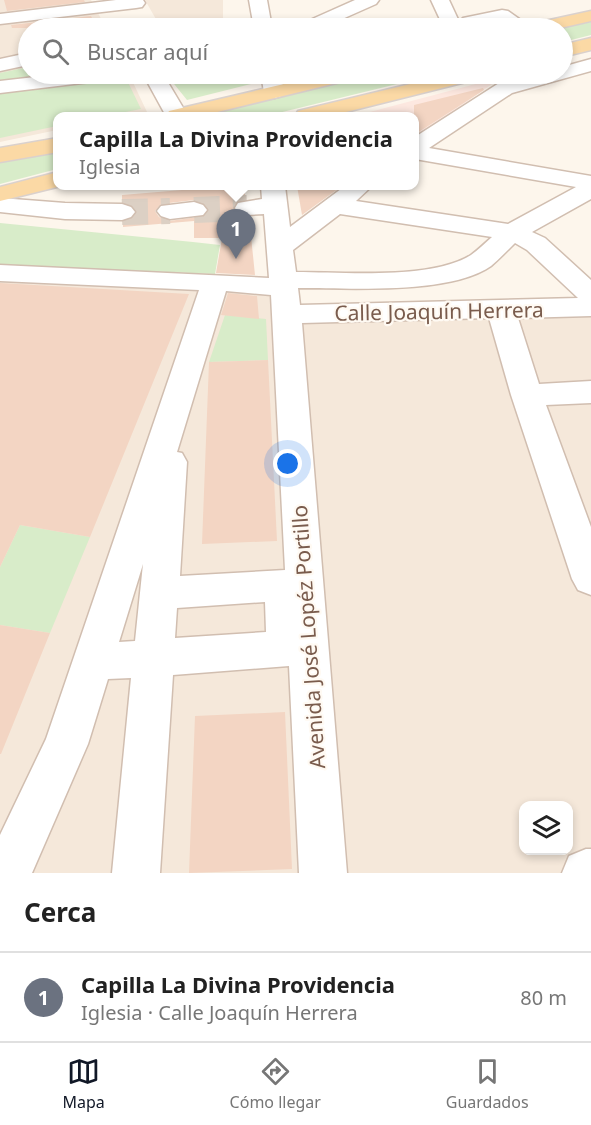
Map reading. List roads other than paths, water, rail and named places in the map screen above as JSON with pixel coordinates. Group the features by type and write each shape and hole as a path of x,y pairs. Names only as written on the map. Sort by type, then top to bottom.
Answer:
{"main road":[{"path":"573,20 591,16"},
{"path":"573,48 591,44"},
{"path":"191,112 269,84"},
{"path":"326,112 436,84"},
{"path":"0,155 53,147"},
{"path":"0,194 53,180"}],"street":[{"path":"258,0 261,18"},
{"path":"330,18 370,0"},
{"path":"440,0 448,18"},
{"path":"21,18 115,9 135,2 144,18"},
{"path":"488,18 502,15 507,18"},
{"path":"0,20 18,18"},
{"path":"0,65 18,61"},
{"path":"573,70 591,65"},
{"path":"0,87 25,84"},
{"path":"159,84 174,112"},
{"path":"419,144 509,84"},
{"path":"500,89 519,84"},
{"path":"419,153 591,183"},
{"path":"283,282 407,280 453,272 480,261 512,232 591,189"},
{"path":"283,282 333,205 354,190"},
{"name":"Avenida José Lopéz Portillo","path":"266,200 283,282 323,873"},
{"path":"0,205 65,211 122,212"},
{"path":"333,205 512,232 536,244 591,295"},
{"name":"Calle Joaquín Herrera","path":"0,273 215,282 283,282 501,310 591,307"},
{"path":"7,873 66,744 215,282"},
{"path":"501,310 527,395 580,512 591,579"},
{"path":"527,395 591,392"},
{"path":"136,873 174,404"},
{"path":"92,662 287,649 283,585 159,593"},
{"path":"585,873 591,873"}],"tunnel":[{"path":"194,210 247,208"},
{"path":"122,212 170,211"}],"place":[{"name":"Capilla La Divina Providencia","path":"236,259"}]}
